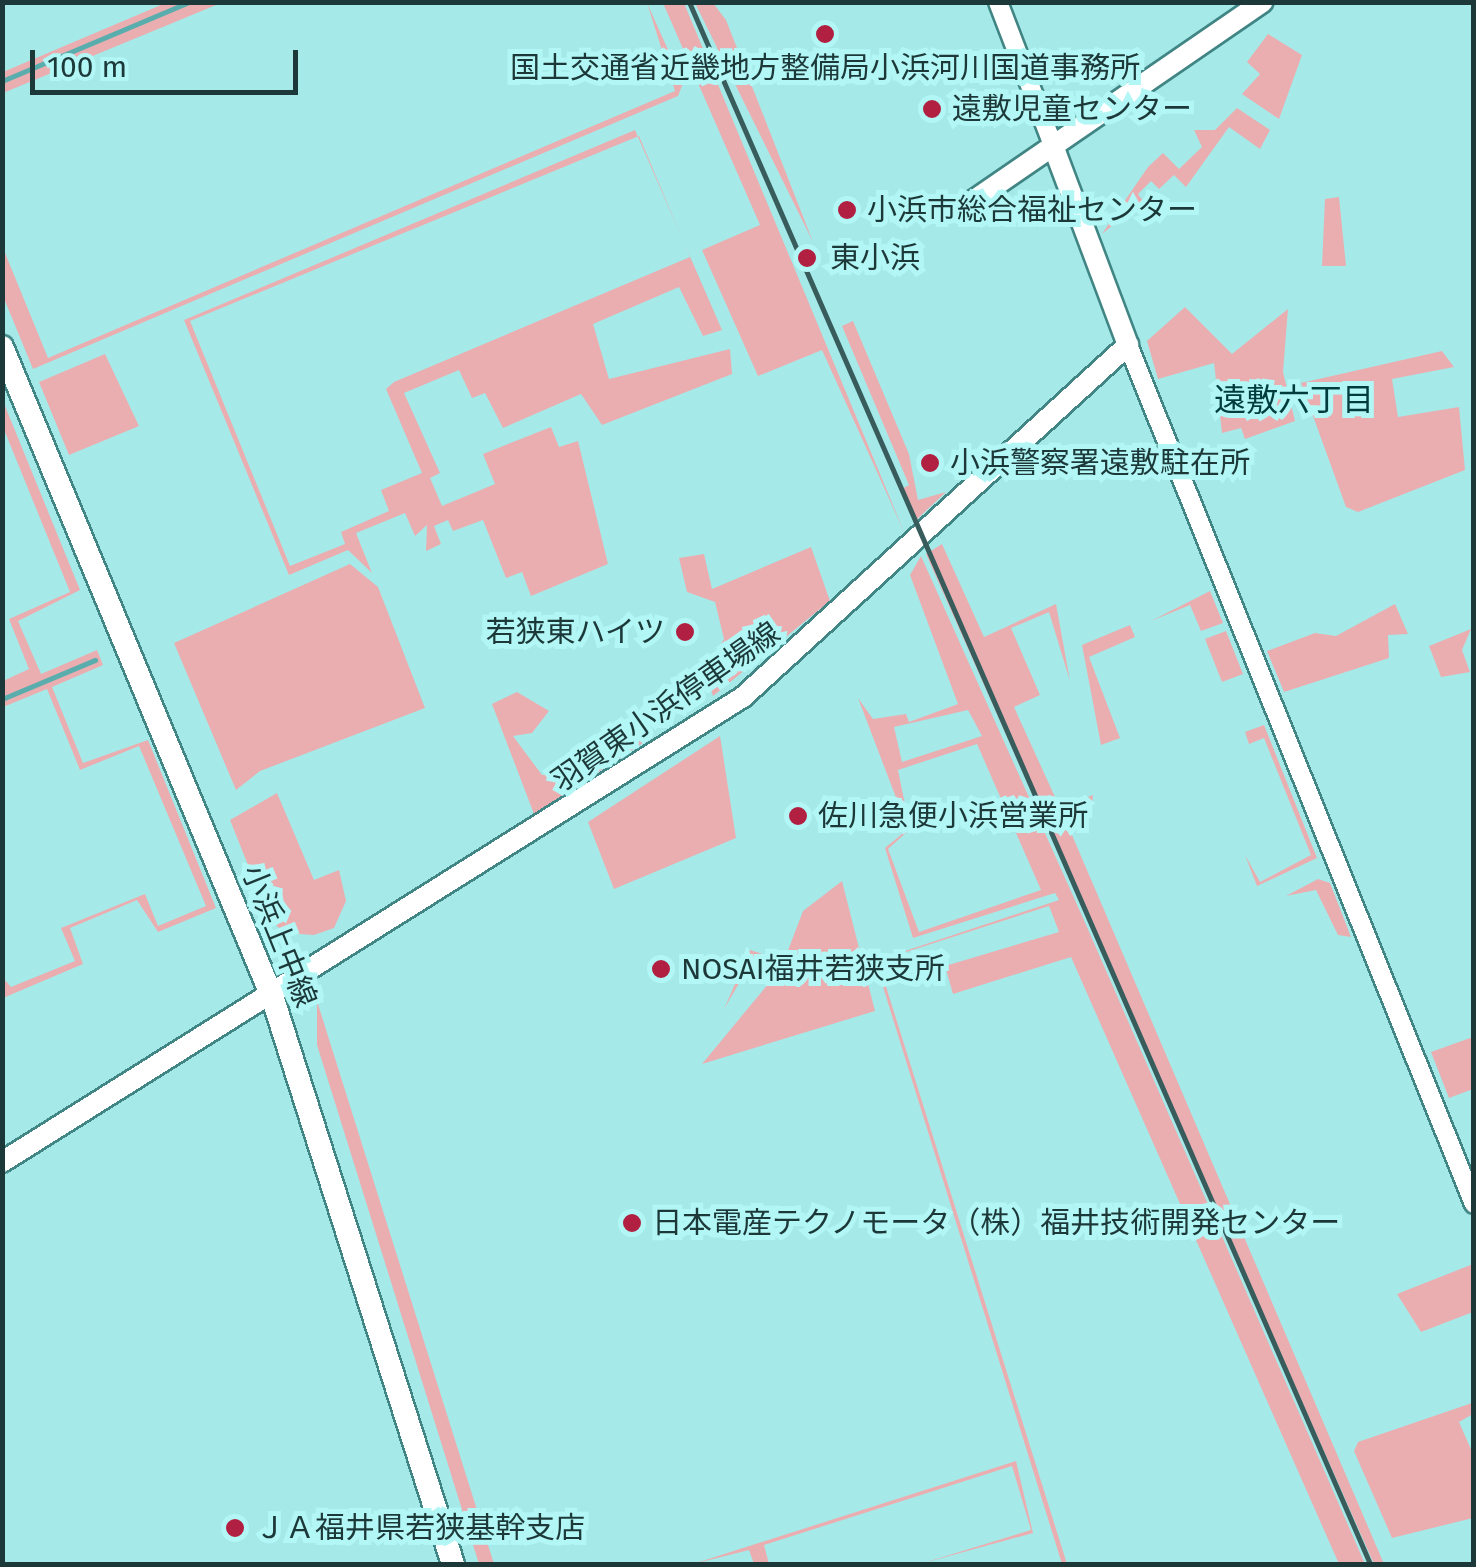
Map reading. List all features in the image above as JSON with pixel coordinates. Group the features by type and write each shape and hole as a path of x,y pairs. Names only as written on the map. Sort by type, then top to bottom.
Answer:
{"main road":[{"path":"970,204 1052,142 1264,2"},
{"path":"1052,142 1128,345"},
{"name":"羽賀東小浜停車場線","path":"2,1162 272,999 758,686 1128,345"},
{"name":"小浜上中線","path":"2,348 272,999 453,1564"}],"street":[{"path":"998,2 1052,142"},
{"path":"1128,345 1474,1204"}],"shaded area":[{"path":"168,2 221,3 3,93 3,72"},
{"path":"647,3 683,83 678,96 33,369 3,296 3,248 48,358 675,91"},
{"path":"663,3 684,3 905,534 822,350 758,376 702,250 760,225"},
{"path":"695,3 713,3 726,20 813,242"},
{"path":"1268,34 1302,55 1279,119 1242,94 1260,74 1247,62"},
{"path":"1237,108 1270,130 1260,149 1229,127 1186,187 1174,175 1159,189 1151,181 1138,194 1143,201 1102,234 1148,167 1163,153 1179,169 1202,147 1194,130 1215,130"},
{"path":"635,130 638,136 190,321 290,566 345,544 341,532 389,511 381,490 422,473 386,389 394,382 690,257 722,330 703,336 679,287 593,324 609,379 730,349 732,374 602,425 581,394 503,428 485,393 472,398 459,370 404,393 440,473 430,478 442,506 495,484 483,454 551,427 559,447 578,441 608,564 531,596 522,572 506,578 483,520 453,531 448,520 434,526 441,544 426,551 427,525 415,536 405,513 356,533 372,573 348,550 289,575 184,320"},
{"path":"1339,197 1346,266 1322,266 1325,199"},
{"path":"1185,307 1232,354 1288,309 1283,372 1295,421 1245,439 1241,428 1222,433 1214,363 1158,379 1147,341"},
{"path":"853,321 909,454 918,500 946,492 914,522 900,490 909,485 842,326"},
{"path":"1442,351 1454,367 1392,379 1398,417 1459,407 1465,470 1358,512 1346,507 1301,383"},
{"path":"105,354 139,426 69,455 39,382"},
{"path":"3,401 80,590 18,621 41,674 97,650 103,665 52,687 83,763 148,740 216,908 158,932 137,900 70,928 83,964 3,998 3,978 11,987 75,961 61,928 145,894 158,926 206,906 139,746 80,770 47,689 3,707 3,681 29,669 9,619 70,592 3,427"},
{"path":"942,544 984,637 1056,604 1070,681 1049,612 1011,628 1040,695 1014,707 1060,808 1093,795 1091,817 1069,828 1384,1564 1374,1564 926,554"},
{"path":"811,547 830,601 713,696 705,671 724,639 715,602 687,592 679,558 704,554 712,589"},
{"path":"921,556 1365,1564 1339,1564 1071,957 953,994 945,966 1059,932 1049,906 878,961 1067,1564 1062,1564 875,961 1059,900 1055,893 913,938 885,848 908,829 858,698 873,719 906,714 909,722 958,704 910,575","holes":["968,710 982,736 902,762 894,727","977,744 1041,890 919,932 888,849 910,829 898,770"]},
{"path":"350,564 378,587 425,708 260,771 236,790 174,643"},
{"path":"1210,591 1223,623 1201,631 1190,605 1151,621"},
{"path":"1395,604 1408,634 1388,635 1389,658 1284,692 1267,651 1315,633 1336,636"},
{"path":"1130,625 1135,637 1089,657 1120,738 1101,745 1082,645"},
{"path":"1471,629 1462,650 1470,672 1441,677 1429,646"},
{"path":"1226,631 1243,674 1222,682 1205,639"},
{"path":"517,692 549,711 532,733 513,736 542,775 570,775 627,728 642,725 643,743 534,814 492,704"},
{"path":"1264,725 1317,858 1257,886 1245,855 1260,882 1311,855 1264,738 1249,744 1245,732"},
{"path":"720,736 736,838 614,889 588,822"},
{"path":"277,793 314,880 339,870 346,901 334,928 314,935 285,933 270,920 230,820"},
{"path":"1318,879 1330,883 1351,937 1338,935 1316,890 1286,896"},
{"path":"842,881 875,1011 702,1064 778,972 755,956 724,1009 750,950 784,961 803,911"},
{"path":"317,1001 494,1564 479,1564 317,1045"},
{"path":"1473,1037 1473,1089 1449,1098 1431,1052"},
{"path":"1473,1264 1473,1312 1421,1332 1397,1294"},
{"path":"1472,1403 1473,1414 1459,1422 1473,1454 1473,1518 1392,1538 1354,1451 1358,1442"},
{"path":"1016,1461 1033,1533 920,1564 1031,1530 1012,1466 764,1545 769,1564 754,1564 749,1550 693,1564"}],"waterway":[{"path":"2,81 189,2"},
{"path":"2,699 95,660"}],"railway":[{"path":"689,2 1370,1564"}],"place":[{"name":"国土交通省近畿地方整備局小浜河川国道事務所","path":"825,34"},
{"name":"遠敷児童センター","path":"932,109"},
{"name":"小浜市総合福祉センター","path":"847,210"},
{"name":"東小浜","path":"807,258"},
{"name":"小浜警察署遠敷駐在所","path":"930,463"},
{"name":"若狭東ハイツ","path":"685,632"},
{"name":"佐川急便小浜営業所","path":"798,816"},
{"name":"NOSAI福井若狭支所","path":"661,969"},
{"name":"日本電産テクノモータ（株）福井技術開発センター","path":"632,1223"},
{"name":"ＪＡ福井県若狭基幹支店","path":"235,1528"}],"district":[{"name":"遠敷六丁目","path":"1294,400"}]}
